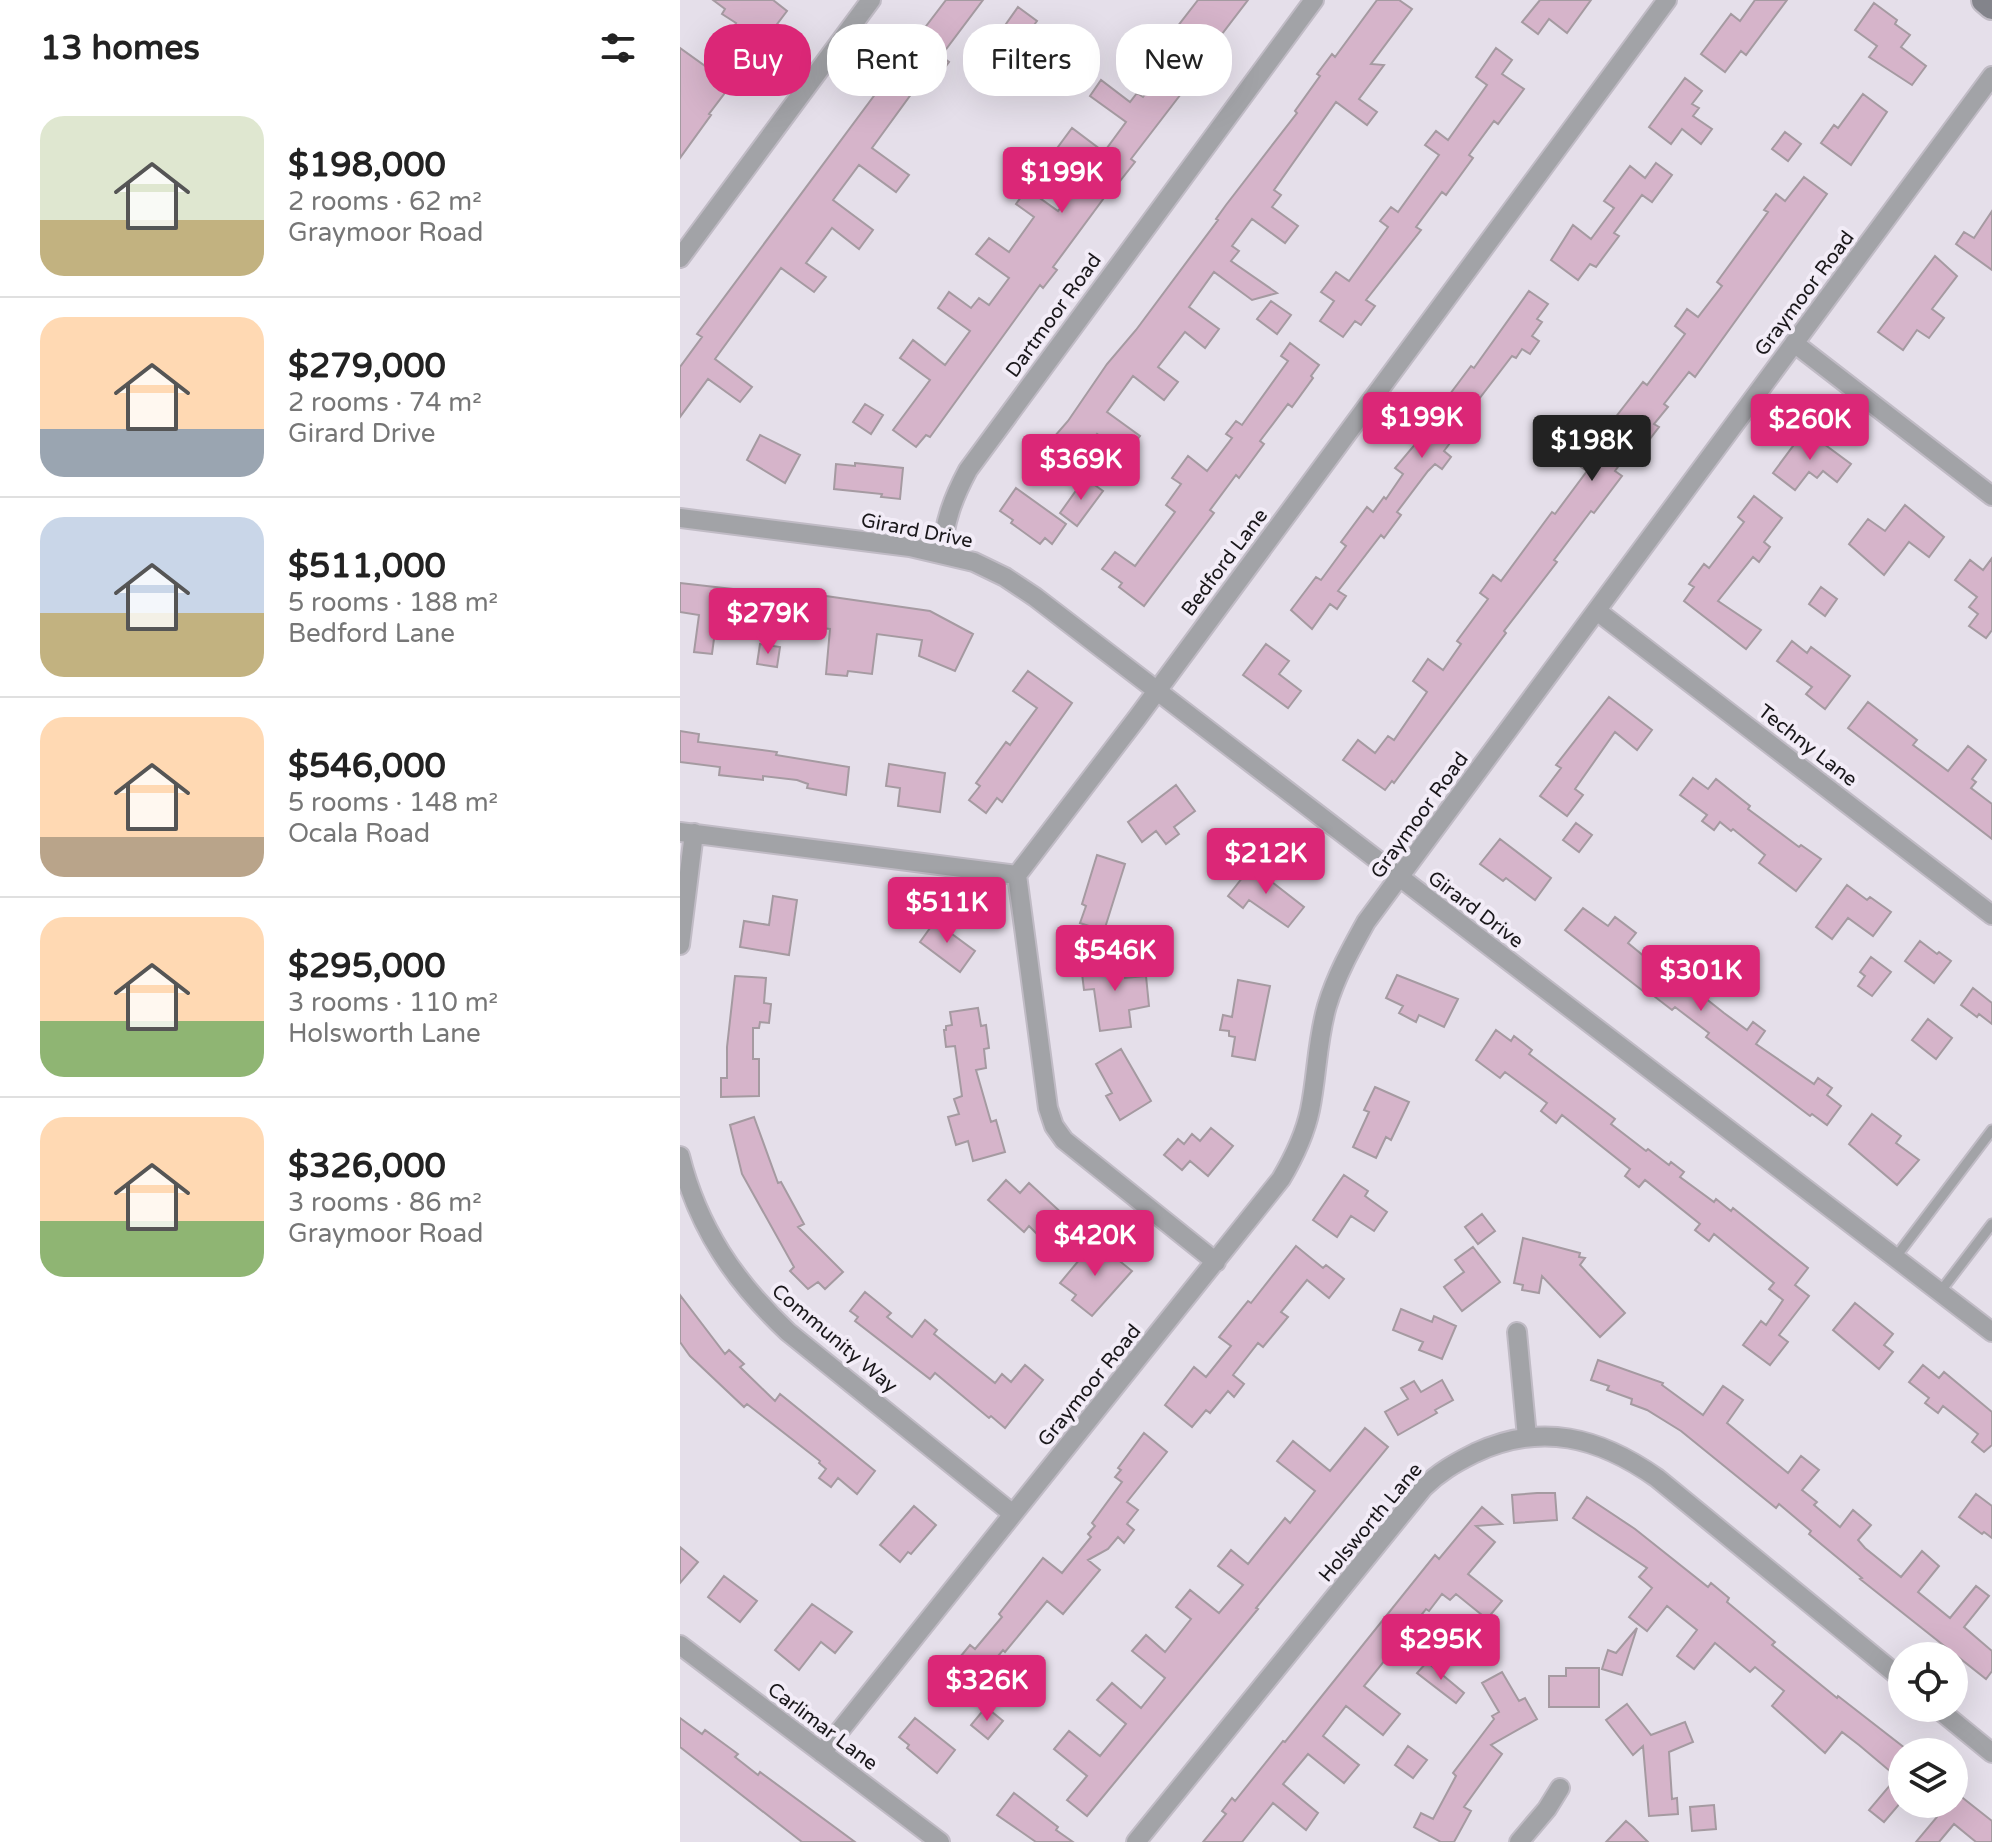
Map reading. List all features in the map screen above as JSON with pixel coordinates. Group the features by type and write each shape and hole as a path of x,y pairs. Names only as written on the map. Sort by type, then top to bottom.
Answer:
{"main road":[{"path":"1985,0 1992,6"}],"street":[{"path":"680,258 871,0"},
{"name":"Dartmoor Road","path":"942,554 944,523 968,470 1314,0"},
{"name":"Bedford Lane","path":"1017,875 1667,0"},
{"name":"Graymoor Road","path":"822,1753 1262,1205 1291,1162 1310,1112 1327,1006 1343,963 1366,922 1992,76"},
{"path":"1794,343 1992,496"},
{"name":"Girard Drive","path":"680,518 910,547 974,562 1005,577 1992,1332"},
{"name":"Techny Lane","path":"1597,611 1992,915"},
{"path":"680,945 687,832 1017,875 1048,1108 1054,1126 1064,1140 1216,1262"},
{"name":"Community Way","path":"680,1156 688,1189 707,1232 728,1267 758,1303 788,1332 1013,1514"},
{"path":"1517,1332 1527,1437"},
{"name":"Holsworth Lane","path":"1136,1842 1423,1488 1455,1463 1498,1444 1527,1437 1566,1437 1600,1445 1629,1458 1888,1668"},
{"name":"Carlimar Lane","path":"680,1645 940,1842"},
{"path":"1954,1722 1992,1753"},
{"path":"1519,1842 1560,1788"}],"lane":[{"path":"1895,1258 1992,1130"},
{"path":"1940,1292 1992,1224"}],"building":[{"path":"713,0 773,0 787,11 777,24 735,24 722,14 725,9"},
{"path":"946,0 983,0 947,48 947,24 928,24"},
{"path":"1198,0 1248,0 1230,24 1179,24"},
{"path":"1377,0 1399,0 1412,9 1371,64 1384,65 1359,99 1377,112 1367,125 1336,102 1274,190 1281,195 1272,207 1298,226 1285,243 1252,219 1232,246 1239,251 1231,261 1277,293 1252,300 1214,272 1189,307 1219,329 1205,348 1185,332 1158,367 1178,382 1164,400 1133,376 1107,412 1140,436 1126,455 1097,434 1065,477 1042,460 1051,448 1047,445 1297,113 1295,111 1320,76 1317,74 1332,54 1335,57"},
{"path":"1540,0 1591,0 1567,33 1549,19 1538,34 1522,22"},
{"path":"1755,0 1787,0 1746,55 1741,51 1725,72 1701,54 1731,14 1740,21"},
{"path":"1874,3 1897,20 1895,24 1910,35 1901,47 1926,66 1912,85 1869,57 1877,46 1855,30"},
{"path":"1018,7 1037,21 1035,24 1006,24"},
{"path":"680,48 704,65 704,96 723,96 680,158"},
{"path":"1496,48 1512,60 1502,74 1524,89 1498,124 1494,121 1469,155 1473,158 1446,195 1442,192 1416,227 1421,230 1366,300 1375,306 1361,325 1355,321 1343,337 1320,321 1334,301 1321,292 1336,272 1349,281 1373,248 1388,227 1380,221 1391,207 1398,212 1439,155 1425,145 1436,131 1448,140 1487,85 1476,77"},
{"path":"1685,78 1702,91 1692,104 1699,108 1693,116 1712,129 1701,144 1682,129 1671,144 1649,127"},
{"path":"1101,80 1116,91 1116,96 1130,102 1135,96 1179,96 1131,159 1135,162 1120,181 1118,179 1053,267 1057,270 1043,288 1040,285 930,437 926,435 916,447 893,430 930,380 900,358 913,340 945,365 970,331 938,308 949,292 971,308 979,298 989,305 1009,278 976,254 989,238 1009,252 1034,217 1016,204 1027,189 1058,211 1086,174 1055,151 1072,128 1104,152 1126,122 1090,96 1100,96"},
{"path":"1863,94 1887,112 1851,165 1821,143 1834,125 1838,128"},
{"path":"874,96 910,96 872,148 909,175 896,192 859,165 833,200 873,230 859,249 832,228 806,263 826,277 814,292 781,268 715,359 752,387 740,402 708,379 680,417 680,367 702,337 697,334"},
{"path":"1785,132 1801,144 1788,161 1772,149"},
{"path":"1656,163 1672,175 1652,202 1642,195 1614,233 1619,236 1596,267 1590,264 1578,280 1551,260 1573,225 1591,239 1614,208 1604,201 1630,166 1645,178"},
{"path":"1804,177 1827,194 1695,377 1689,372 1664,404 1668,407 1654,424 1659,427 1643,448 1636,442 1615,471 1622,476 1554,560 1557,562 1394,783 1392,781 1385,790 1343,760 1358,740 1375,753 1388,736 1394,740 1427,692 1413,681 1428,659 1443,670 1461,644 1457,641 1488,599 1480,593 1493,575 1501,581 1587,471 1581,467 1593,451 1599,455 1618,429 1611,423 1643,382 1647,385 1685,334 1675,326 1687,309 1698,317 1722,286 1717,282 1768,212 1764,210 1776,194 1785,201"},
{"path":"1992,211 1992,270 1956,244 1964,232 1974,238"},
{"path":"1935,256 1957,276 1932,309 1944,318 1929,338 1917,330 1903,350 1878,332"},
{"path":"1529,291 1548,304 1537,319 1542,322 1532,336 1539,341 1530,354 1522,349 1516,358 1512,356 1450,437 1453,439 1444,451 1451,457 1442,469 1435,464 1428,471 1397,512 1401,515 1384,538 1381,535 1338,591 1346,596 1337,609 1330,604 1312,629 1291,610 1316,577 1321,580 1346,546 1341,542 1367,507 1373,512 1384,497 1386,499 1403,474 1395,468 1422,436 1428,440 1438,429 1456,404 1447,398 1471,366 1474,368"},
{"path":"1271,301 1291,315 1277,334 1257,319"},
{"path":"1290,343 1319,365 1311,376 1313,378 1292,407 1288,404 1260,441 1264,444 1210,510 1214,513 1144,606 1119,587 1122,583 1102,569 1115,552 1135,566 1175,512 1166,505 1181,484 1172,478 1188,456 1207,471 1232,438 1226,434 1236,421 1242,425 1288,361 1281,356"},
{"path":"865,404 883,415 871,434 853,422"},
{"path":"1805,430 1851,464 1837,482 1823,471 1817,478 1809,472 1795,490 1773,473"},
{"path":"760,435 800,455 785,483 747,460"},
{"path":"855,463 903,468 900,499 834,489 836,464 855,466"},
{"path":"1085,478 1103,491 1077,526 1060,513"},
{"path":"1016,488 1066,524 1052,544 1045,538 1040,544 1000,511"},
{"path":"1754,496 1782,518 1764,542 1770,547 1759,562 1753,557 1718,601 1761,630 1746,649 1684,601 1694,587 1689,584 1704,564 1709,568 1744,522 1738,517"},
{"path":"1905,505 1944,537 1929,557 1909,542 1884,575 1849,544 1868,519 1885,531"},
{"path":"1992,558 1992,630 1986,638 1969,626 1978,614 1969,607 1977,597 1955,580 1970,560 1983,570"},
{"path":"680,583 769,593 765,623 717,616 712,654 694,652 699,615 680,612"},
{"path":"1821,587 1837,599 1825,616 1809,604"},
{"path":"819,595 930,611 973,634 955,671 919,656 922,640 877,634 872,674 848,671 847,676 826,674 830,629 803,626 807,597 818,598"},
{"path":"1792,641 1807,653 1811,647 1850,676 1825,709 1806,694 1812,687 1777,661"},
{"path":"760,644 780,647 777,667 757,664"},
{"path":"1266,644 1289,661 1279,674 1301,691 1288,708 1243,675"},
{"path":"1028,671 1072,703 1002,802 997,798 986,813 969,800 980,786 976,783 1006,742 1010,745 1037,708 1013,691"},
{"path":"1609,697 1652,730 1637,750 1615,732 1575,789 1583,795 1567,816 1540,796 1561,768 1556,765"},
{"path":"1868,702 1917,740 1913,745 1948,771 1968,746 1986,760 1972,779 1976,782 1971,788 1992,804 1992,839 1848,728"},
{"path":"680,731 699,734 698,742 777,752 776,755 849,767 846,795 807,788 808,784 797,780 719,775 720,767 680,762"},
{"path":"889,764 945,773 940,812 898,806 900,788 886,786"},
{"path":"1693,778 1708,789 1716,779 1750,806 1748,809 1799,847 1801,845 1821,859 1796,891 1759,863 1765,855 1733,829 1731,831 1720,822 1714,830 1702,821 1707,815 1680,795"},
{"path":"1176,785 1195,811 1174,827 1179,834 1166,844 1156,831 1142,842 1128,822"},
{"path":"1576,823 1592,835 1579,852 1563,840"},
{"path":"1500,839 1551,878 1535,900 1506,878 1503,881 1480,864"},
{"path":"1097,855 1125,864 1104,931 1080,923 1086,906 1082,904"},
{"path":"1254,863 1270,876 1268,879 1304,907 1288,927 1249,900 1243,908 1228,896"},
{"path":"1847,885 1891,912 1873,936 1848,918 1832,939 1816,927"},
{"path":"773,896 797,900 789,955 740,947 744,921 769,925"},
{"path":"1583,908 1608,926 1615,917 1636,933 1628,943 1651,962 1654,959 1676,976 1681,969 1695,980 1690,986 1747,1030 1753,1022 1765,1031 1756,1044 1814,1084 1818,1078 1832,1088 1827,1095 1841,1106 1827,1125 1812,1114 1810,1116 1706,1037 1709,1033 1675,1007 1672,1010 1650,993 1648,995 1565,930"},
{"path":"938,917 951,927 948,931 975,951 960,972 920,942"},
{"path":"1920,941 1951,961 1934,983 1905,961"},
{"path":"1871,957 1891,972 1872,996 1858,986 1865,976 1860,972"},
{"path":"1122,960 1125,978 1146,976 1149,1006 1129,1010 1131,1027 1100,1031 1094,989 1084,990 1081,965"},
{"path":"1397,975 1458,999 1444,1027 1419,1015 1416,1022 1399,1013 1403,1006 1386,998"},
{"path":"735,976 766,978 764,1003 771,1004 769,1023 760,1022 759,1028 753,1028 753,1059 759,1059 759,1096 721,1097 721,1078 727,1078 727,1047"},
{"path":"1238,980 1270,986 1255,1060 1232,1056 1235,1037 1229,1036 1229,1031 1220,1030 1223,1015 1232,1017"},
{"path":"1973,988 1992,1003 1992,1024 1961,1005"},
{"path":"978,1008 981,1026 986,1025 989,1048 984,1049 986,1068 976,1070 991,1122 996,1120 1005,1152 973,1161 968,1141 956,1145 948,1117 959,1114 954,1099 962,1096 955,1046 946,1047 944,1030 952,1025 950,1012"},
{"path":"1928,1019 1952,1038 1936,1059 1912,1040"},
{"path":"1496,1030 1511,1041 1514,1036 1532,1050 1529,1054 1615,1119 1611,1124 1646,1151 1648,1149 1669,1165 1671,1162 1684,1172 1680,1177 1714,1202 1716,1199 1731,1211 1733,1208 1808,1268 1795,1285 1809,1296 1779,1335 1788,1342 1770,1365 1743,1345 1761,1321 1766,1325 1783,1300 1769,1289 1774,1283 1714,1234 1709,1241 1695,1230 1700,1224 1645,1180 1639,1187 1625,1176 1630,1169 1562,1115 1556,1123 1541,1111 1547,1103 1505,1072 1500,1078 1476,1060"},
{"path":"1121,1049 1151,1101 1120,1120 1106,1096 1112,1093 1096,1064"},
{"path":"1375,1087 1409,1102 1391,1140 1386,1137 1376,1158 1353,1147 1369,1112 1364,1110"},
{"path":"1872,1114 1901,1136 1896,1143 1919,1160 1897,1185 1849,1144"},
{"path":"754,1117 778,1183 781,1182 804,1224 798,1227 843,1272 825,1289 818,1282 808,1289 790,1271 794,1267 742,1174 730,1125"},
{"path":"1211,1128 1233,1146 1208,1176 1190,1161 1182,1170 1164,1155 1178,1139 1184,1144 1192,1134 1200,1141"},
{"path":"1344,1175 1368,1191 1365,1196 1387,1212 1374,1231 1351,1216 1337,1237 1313,1220"},
{"path":"1006,1180 1020,1193 1029,1183 1065,1216 1043,1240 1029,1226 1024,1232 988,1200"},
{"path":"1482,1214 1495,1231 1478,1244 1465,1227"},
{"path":"1523,1238 1580,1253 1579,1257 1585,1258 1580,1265 1625,1313 1600,1337 1542,1276 1539,1293 1522,1290 1523,1285 1514,1283"},
{"path":"1095,1241 1132,1271 1092,1316 1072,1300 1076,1295 1060,1283"},
{"path":"1296,1246 1323,1268 1326,1265 1344,1279 1329,1298 1307,1280 1281,1312 1288,1317 1263,1347 1258,1343 1233,1375 1244,1384 1234,1397 1228,1391 1210,1413 1206,1410 1192,1427 1165,1405 1194,1367 1206,1377 1231,1346 1219,1337 1248,1301 1251,1303"},
{"path":"1473,1247 1500,1282 1462,1311 1444,1287 1464,1272 1455,1260"},
{"path":"865,1292 891,1313 887,1317 912,1337 925,1320 937,1330 934,1334 995,1383 1002,1374 1011,1382 1025,1365 1043,1380 1005,1428 935,1373 930,1379 855,1321 858,1317 850,1311"},
{"path":"680,1295 725,1354 729,1350 744,1364 740,1367 775,1401 780,1394 875,1471 857,1494 838,1478 831,1487 819,1478 826,1469 820,1461 747,1404 744,1407 690,1356 680,1342"},
{"path":"1855,1303 1893,1334 1884,1345 1893,1352 1879,1369 1833,1330"},
{"path":"1401,1309 1432,1322 1434,1316 1456,1326 1442,1359 1419,1350 1423,1342 1393,1330"},
{"path":"1598,1360 1663,1383 1703,1415 1723,1386 1743,1400 1727,1423 1788,1473 1801,1456 1819,1470 1802,1490 1817,1502 1814,1505 1840,1527 1853,1510 1871,1525 1858,1540 1901,1577 1922,1551 1939,1566 1918,1592 1950,1618 1976,1586 1989,1596 1964,1627 1992,1651 1992,1671 1986,1679 1968,1665 1968,1642 1939,1642 1860,1579 1779,1504 1776,1508 1681,1431 1631,1404 1632,1399 1591,1380"},
{"path":"1923,1365 1939,1378 1944,1372 1992,1412 1992,1445 1984,1452 1972,1442 1978,1434 1943,1406 1938,1413 1925,1403 1929,1398 1909,1382"},
{"path":"1442,1380 1453,1400 1398,1435 1385,1412 1408,1399 1401,1388 1414,1381 1421,1392"},
{"path":"1365,1428 1388,1447 1087,1816 1067,1800 1087,1776 1054,1749 1069,1731 1100,1756 1126,1724 1097,1700 1112,1683 1141,1708 1165,1678 1132,1651 1146,1635 1165,1652 1191,1619 1176,1607 1190,1590 1219,1613 1243,1585 1218,1566 1231,1550 1248,1564 1285,1518 1290,1523 1315,1491 1277,1461 1293,1441 1330,1471"},
{"path":"1144,1433 1167,1452 1127,1502 1138,1510 1127,1524 1134,1530 1124,1543 1118,1537 1108,1549 1088,1560 1100,1570 1063,1614 1047,1601 970,1690 972,1692 963,1704 940,1686 951,1668 970,1645 975,1649 1002,1617 999,1614 1043,1558 1062,1573 1091,1537 1088,1534 1095,1526 1092,1523 1122,1482 1115,1477 1121,1470 1118,1468"},
{"path":"1555,1493 1557,1520 1514,1523 1512,1495"},
{"path":"1976,1494 1992,1506 1992,1538 1959,1517"},
{"path":"1587,1497 1635,1529 1708,1587 1711,1583 1729,1598 1727,1602 1775,1642 1772,1645 1892,1738 1888,1738 1888,1769 1842,1732 1825,1753 1772,1706 1784,1691 1755,1667 1750,1672 1715,1643 1694,1669 1677,1656 1697,1630 1667,1606 1647,1631 1629,1617 1652,1588 1639,1577 1647,1568 1573,1518"},
{"path":"914,1506 936,1525 900,1562 880,1545"},
{"path":"1482,1507 1502,1524 1476,1526 1495,1542 1468,1574 1502,1601 1487,1619 1456,1594 1450,1600 1442,1594 1429,1611 1426,1609 1364,1686 1400,1714 1383,1735 1346,1706 1323,1736 1359,1765 1344,1783 1308,1754 1283,1784 1318,1813 1306,1830 1273,1803 1242,1842 1203,1842 1226,1814 1222,1811 1232,1798 1235,1801 1285,1742 1435,1555 1439,1559"},
{"path":"680,1547 698,1562 680,1583"},
{"path":"724,1576 757,1601 740,1622 708,1597"},
{"path":"812,1604 852,1632 835,1653 821,1642 799,1670 775,1650"},
{"path":"1637,1628 1622,1675 1602,1669 1608,1650 1616,1653"},
{"path":"1427,1662 1464,1693 1456,1703 1417,1673"},
{"path":"1566,1668 1599,1668 1599,1707 1549,1707 1549,1676 1566,1676"},
{"path":"1502,1672 1519,1701 1525,1698 1537,1719 1491,1745 1502,1754 1464,1807 1471,1811 1454,1842 1441,1842 1414,1827 1421,1813 1433,1819 1456,1776 1453,1773 1494,1719 1492,1716 1499,1712 1482,1683"},
{"path":"1627,1704 1651,1735 1685,1722 1693,1742 1669,1752 1672,1799 1677,1798 1678,1814 1649,1816 1643,1746 1633,1755 1606,1720"},
{"path":"986,1707 1003,1721 988,1739 971,1725"},
{"path":"680,1718 702,1734 705,1730 738,1754 735,1757 758,1775 760,1772 855,1842 802,1842 680,1747"},
{"path":"915,1718 955,1750 937,1773 907,1748 909,1745 899,1737"},
{"path":"1408,1746 1427,1760 1413,1778 1395,1765"},
{"path":"1888,1788 1888,1817 1884,1822 1869,1810"},
{"path":"1014,1793 1073,1842 1036,1842 997,1815"},
{"path":"1968,1802 1992,1821 1992,1842 1976,1842 1954,1824 1939,1842 1916,1842 1936,1818 1968,1818"},
{"path":"1714,1805 1716,1829 1692,1831 1690,1807"},
{"path":"1626,1821 1633,1827 1648,1842 1606,1842"}]}
